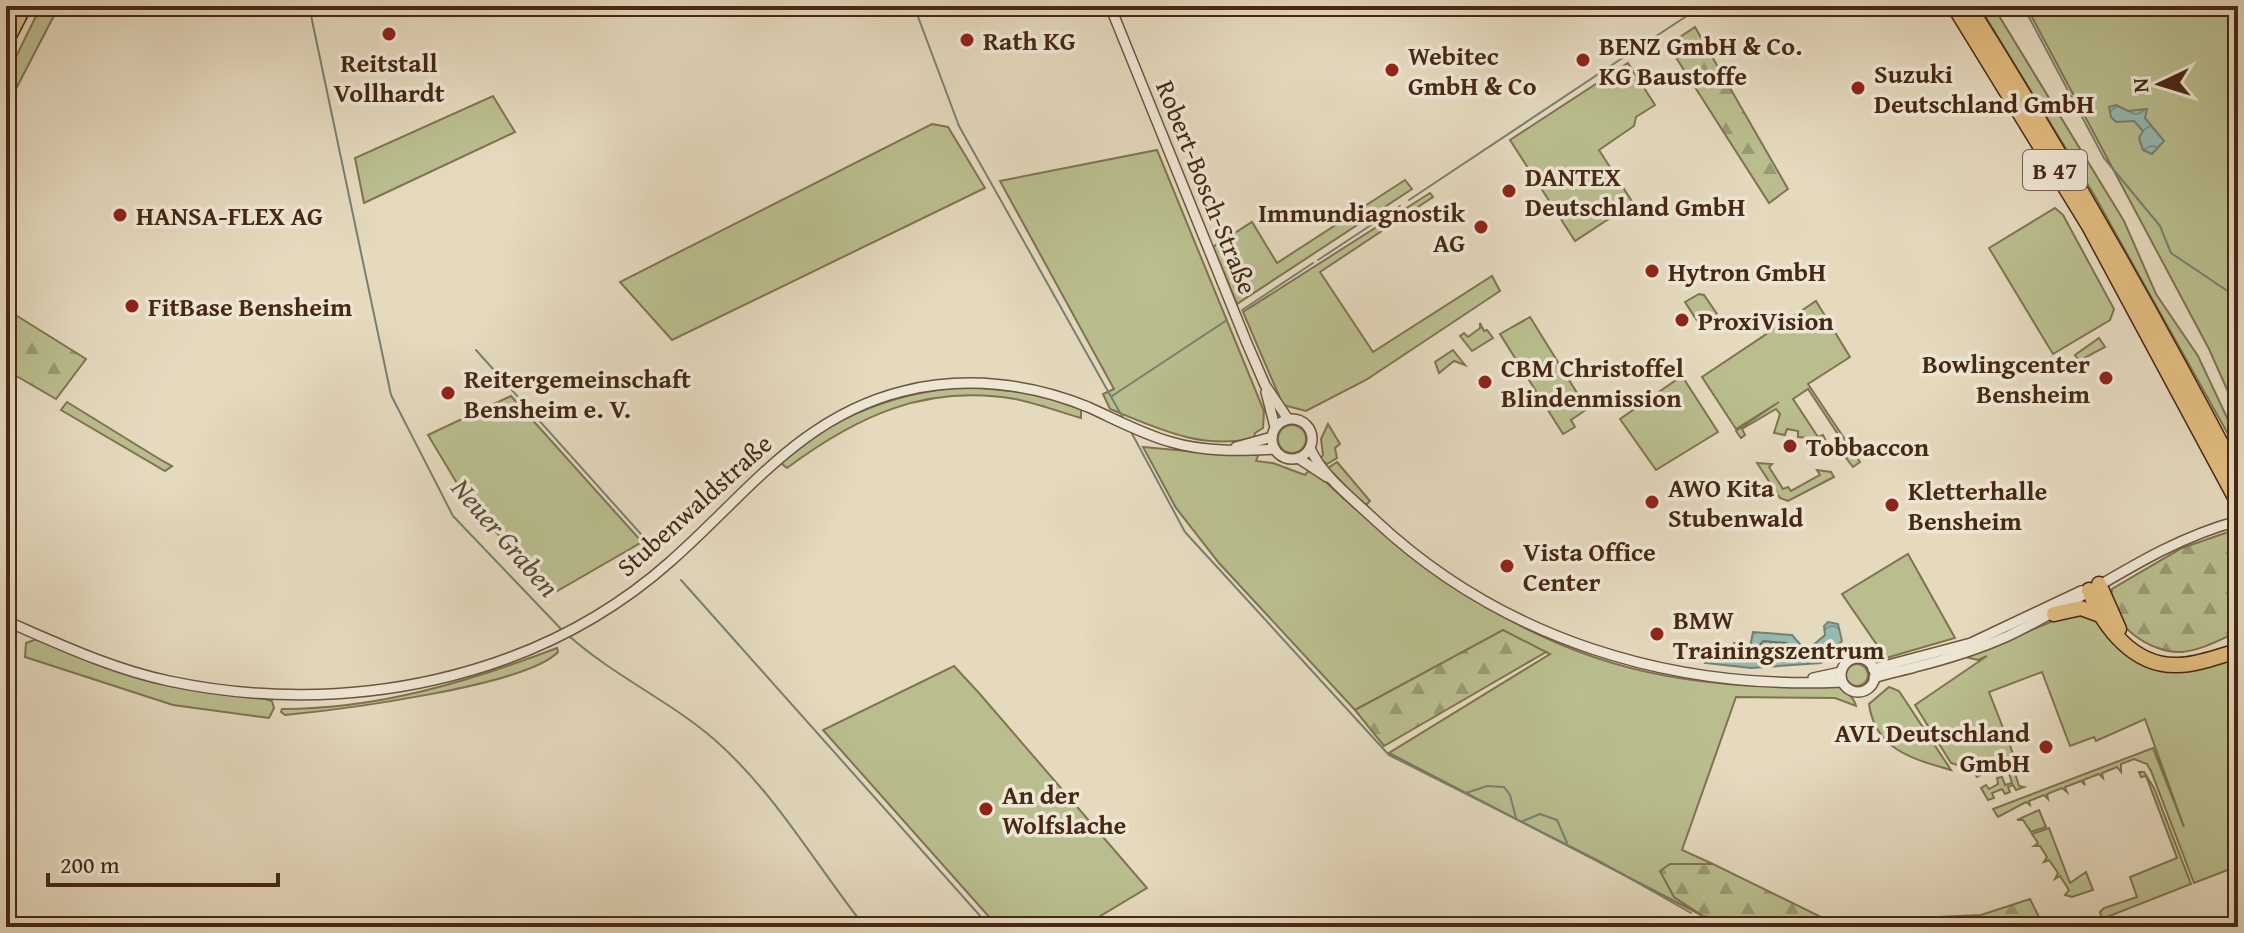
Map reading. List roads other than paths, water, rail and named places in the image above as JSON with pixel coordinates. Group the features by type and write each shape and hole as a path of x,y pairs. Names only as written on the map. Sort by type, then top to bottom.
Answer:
{"highway":[{"name":"B 47","path":"1954,6 2089,226 2238,503"},
{"name":"B 47","path":"1969,6 2099,220 2238,476"},
{"path":"2094,587 2100,615 2124,645 2158,663 2197,663 2238,651"},
{"path":"2094,587 2118,628 2142,651 2177,659 2197,657 2238,643"},
{"path":"2054,614 2081,608 2100,615"}],"main road":[{"path":"6,45 26,6"}],"street":[{"name":"Robert-Bosch-Straße","path":"1110,6 1265,385 1288,419 1300,420 1309,428 1310,448 1334,480 1408,551 1470,595 1559,640 1673,672 1732,679 1798,681 1842,677"},
{"name":"Stubenwaldstraße","path":"6,621 102,662 167,681 282,695 335,695 399,688 458,675 547,641 582,623 670,563 791,447 844,413 871,402 937,384 998,384 1054,395 1139,431 1185,446 1225,450 1275,449"},
{"name":"Robert-Bosch-Straße","path":"1265,385 1275,449 1282,457 1298,458 1334,480"},
{"path":"1273,432 1288,419"},
{"name":"Stubenwaldstraße","path":"1225,450 1273,432"},
{"path":"1298,458 1310,448"},
{"path":"1873,673 1971,651 2054,614 2094,587 2206,529 2234,522"},
{"path":"1873,673 1971,643 2094,587"},
{"path":"1855,659 1867,662 1873,673 1868,688 1857,692 1842,677 1855,659"}],"water":[{"path":"2116,105 2128,111 2147,109 2145,118 2164,141 2152,154 2143,150 2139,138 2143,131 2134,121 2116,122 2111,117 2109,107"},
{"path":"1828,622 1838,624 1842,641 1821,663 1751,668 1705,663 1708,656 1727,660 1734,643 1750,647 1753,632 1792,635 1806,651 1825,635 1824,626"}],"waterway":[{"name":"Neuer Graben","path":"309,6 391,395 453,516 562,630"},
{"path":"914,6 959,126 1123,418"},
{"path":"1638,48 1702,6"},
{"path":"2023,6 2104,158 2160,226 2171,253 2238,298"},
{"path":"1409,200 1627,55"},
{"path":"1318,260 1400,206"},
{"path":"1242,310 1313,263"},
{"path":"1112,396 1227,320"},
{"path":"476,350 657,552"},
{"path":"1130,430 1185,532 1389,755 1601,862 1691,913"},
{"path":"681,580 990,927"},
{"name":"Neuer Graben","path":"569,636 604,664 698,726 737,761 776,806 865,927"},
{"path":"1466,793 1487,786 1504,787 1510,795 1516,818"},
{"path":"1523,821 1540,814 1557,820 1567,843"},
{"path":"1698,921 1698,927"}],"place":[{"name":"Reitstall Vollhardt","path":"389,34"},
{"name":"Rath KG","path":"967,40"},
{"name":"BENZ GmbH & Co. KG Baustoffe","path":"1583,60"},
{"name":"Webitec GmbH & Co","path":"1392,70"},
{"name":"Suzuki Deutschland GmbH","path":"1858,88"},
{"name":"DANTEX Deutschland GmbH","path":"1509,191"},
{"name":"HANSA-FLEX AG","path":"120,215"},
{"name":"Immundiagnostik AG","path":"1481,227"},
{"name":"Hytron GmbH","path":"1652,271"},
{"name":"FitBase Bensheim","path":"132,306"},
{"name":"ProxiVision","path":"1682,320"},
{"name":"Bowlingcenter Bensheim","path":"2106,378"},
{"name":"CBM Christoffel Blindenmission","path":"1485,382"},
{"name":"Reitergemeinschaft Bensheim e. V.","path":"448,393"},
{"name":"Tobbaccon","path":"1790,446"},
{"name":"AWO Kita Stubenwald","path":"1652,502"},
{"name":"Kletterhalle Bensheim","path":"1892,505"},
{"name":"Vista Office Center","path":"1507,566"},
{"name":"BMW Trainingszentrum","path":"1657,634"},
{"name":"AVL Deutschland GmbH","path":"2046,747"},
{"name":"An der Wolfslache","path":"986,809"}]}
